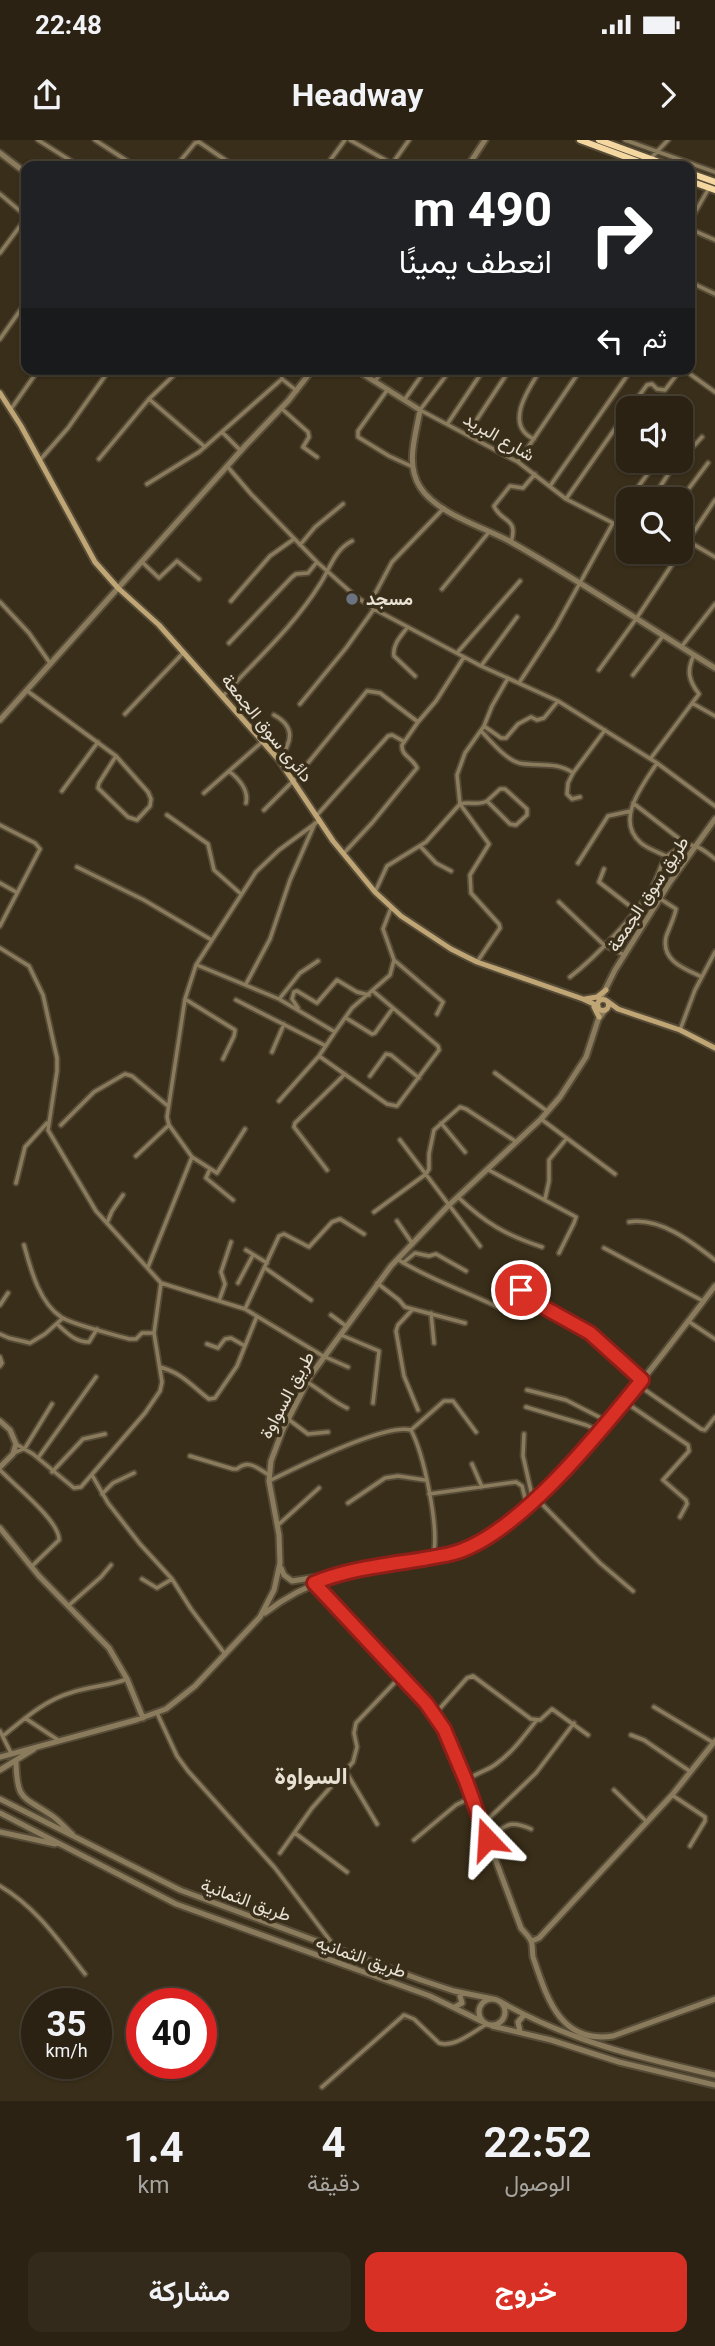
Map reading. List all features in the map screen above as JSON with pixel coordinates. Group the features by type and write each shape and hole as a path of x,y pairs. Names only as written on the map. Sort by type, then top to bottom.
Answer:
{"highway":[{"path":"580,140 644,161"},
{"path":"599,140 646,161"},
{"path":"695,175 715,182"},
{"path":"695,183 712,189"}],"main road":[{"name":"دائرى سوق الجمعة","path":"0,393 95,562 118,588 159,625 279,760 317,820 374,892 391,908 428,935 477,962 680,1030"},
{"path":"599,1018 585,1000 597,997 607,988"},
{"path":"680,1030 715,1048"}],"street":[{"path":"38,140 71,161"},
{"path":"95,140 127,161"},
{"path":"330,161 347,140 386,161"},
{"path":"396,161 409,140"},
{"path":"471,161 485,140"},
{"path":"625,140 683,161"},
{"path":"651,161 668,140"},
{"path":"180,161 195,143 199,142 227,161"},
{"path":"0,153 21,169"},
{"path":"695,165 715,172"},
{"path":"695,214 712,189"},
{"path":"0,194 21,213"},
{"path":"0,253 21,224"},
{"path":"695,231 715,240"},
{"path":"695,284 715,294"},
{"path":"0,339 21,309"},
{"path":"11,409 35,375"},
{"path":"40,460 68,428 106,375"},
{"path":"99,459 149,399 174,375"},
{"path":"281,375 282,379 297,391"},
{"path":"0,720 309,375"},
{"name":"شارع البريد","path":"365,375 420,410 518,461 566,499 616,524"},
{"path":"375,382 380,375"},
{"path":"404,400 422,375"},
{"path":"446,375 420,410 414,436 413,467 420,487 444,508 511,542 715,668"},
{"path":"448,424 480,375"},
{"path":"468,433 506,375"},
{"path":"534,439 520,426 520,409 538,375"},
{"path":"518,461 577,375"},
{"path":"550,486 628,375"},
{"path":"639,396 647,385 652,384 661,390 667,389 678,375"},
{"path":"691,375 715,392"},
{"path":"147,484 205,447 282,379"},
{"path":"388,389 357,434 388,456 413,467"},
{"path":"149,399 205,447"},
{"path":"281,408 308,432 309,437 303,447 317,457"},
{"path":"566,499 616,428"},
{"path":"222,432 241,450"},
{"path":"693,447 702,437"},
{"path":"690,487 708,463"},
{"path":"227,466 317,562 369,605 481,666 558,701 657,763 715,806"},
{"path":"637,487 648,473"},
{"path":"660,487 669,473"},
{"path":"511,542 514,533 512,524 496,511 495,506 510,486 523,488 535,474"},
{"path":"693,533 715,500"},
{"path":"300,545 315,527 344,504"},
{"path":"369,605 392,562 444,508"},
{"path":"519,683 580,584 613,523"},
{"path":"442,589 489,531"},
{"path":"231,601 270,556 294,539"},
{"path":"223,696 306,604 343,547 352,541"},
{"path":"693,544 715,557"},
{"path":"142,562 159,578 177,561 199,579"},
{"path":"229,643 292,577 309,573 317,562"},
{"path":"599,670 672,564"},
{"path":"457,653 520,581"},
{"path":"0,602 29,633 50,663"},
{"path":"682,646 715,604"},
{"path":"300,704 346,648 374,608"},
{"path":"481,666 517,617"},
{"path":"407,627 393,652 415,676"},
{"path":"633,675 663,635"},
{"path":"125,714 184,652"},
{"path":"650,759 699,694 691,685 689,675 694,655"},
{"path":"343,854 416,770 416,765 401,750 403,741 436,701 464,657"},
{"path":"477,962 500,928 471,893 470,875 489,844 460,804 457,784 459,766 465,753 482,729 508,678"},
{"path":"26,690 116,756 148,792 150,806 136,820 128,817 99,788 99,783 116,756"},
{"path":"264,810 294,780 367,691 380,693 418,722"},
{"path":"482,729 500,738 506,738 523,721 531,717 537,720 544,718 558,701"},
{"path":"692,704 715,716"},
{"path":"274,715 284,720 290,739 279,760"},
{"path":"482,729 518,762 550,764 573,773"},
{"path":"580,797 572,799 567,794 568,783 605,730"},
{"path":"245,1129 217,1173 192,1157 169,1125 168,1106 184,999 197,965 211,939 256,872 317,820 388,736 392,735 403,741"},
{"path":"204,793 262,742"},
{"path":"62,791 98,743"},
{"path":"657,763 633,803 631,826 634,835 642,843 666,856"},
{"path":"229,771 244,788 246,803"},
{"path":"374,892 387,866 420,846 443,825 460,804 481,804 500,789 505,789 527,809 527,815 521,823 513,826 487,801"},
{"path":"633,803 686,844 697,845 715,859"},
{"path":"578,863 608,816 631,811"},
{"path":"167,815 208,844 214,870 241,894"},
{"name":"طريق سوق الجمعة","path":"607,988 659,898 715,819"},
{"path":"246,984 270,939 290,880 317,820"},
{"path":"0,825 40,847 0,926"},
{"path":"570,977 604,945 635,910 652,888 666,856 686,844"},
{"path":"420,846 436,863 451,872"},
{"path":"77,867 145,900 211,939"},
{"path":"604,869 600,882 635,910"},
{"path":"0,883 16,892"},
{"path":"659,898 676,909 666,938 669,957 702,977"},
{"path":"559,902 604,945 624,955"},
{"path":"391,908 383,929 394,960 443,1002 436,1014"},
{"path":"0,948 29,966 43,995 57,1058 48,1130 96,1211 160,1283 245,1309 323,1356 348,1367"},
{"path":"680,1030 715,952"},
{"path":"279,1101 319,1056 352,1008 390,975 394,960"},
{"path":"279,999 300,973 318,961"},
{"path":"197,965 279,999 335,1032"},
{"path":"299,1009 292,999 294,992 297,991 317,1003 337,980 357,992 371,993 438,1046 437,1055 397,1107 393,1107 319,1056"},
{"path":"599,1018 607,988"},
{"path":"184,999 235,1030 223,1059"},
{"path":"236,1000 326,1046"},
{"path":"346,1018 372,1034 393,1008"},
{"name":"طريق السواوة","path":"0,1754 37,1748 157,1713 179,1700 260,1617 274,1590 280,1560 269,1478 272,1453 307,1382 377,1283 400,1261 412,1243 548,1111 580,1068 599,1018"},
{"path":"272,1052 284,1024"},
{"path":"370,1076 386,1054 391,1055 419,1078"},
{"path":"495,1073 548,1111"},
{"path":"61,1125 94,1092 125,1074 132,1076 168,1106"},
{"path":"327,1170 294,1128 295,1123 345,1074"},
{"path":"374,1212 426,1174 429,1170 434,1130 460,1107 515,1141"},
{"path":"541,1119 615,1174"},
{"path":"16,1183 25,1147 47,1123"},
{"path":"441,1123 465,1152"},
{"path":"136,1156 169,1125"},
{"path":"545,1200 549,1160 567,1138"},
{"path":"400,1140 480,1245"},
{"path":"148,1267 192,1157"},
{"path":"210,1169 206,1178 233,1200"},
{"path":"487,1169 576,1217 559,1253"},
{"path":"107,1223 123,1195"},
{"path":"458,1197 483,1220 520,1240 542,1247"},
{"path":"245,1309 282,1234 309,1247 332,1222 340,1219 364,1234"},
{"path":"629,1222 642,1220 681,1236 715,1260"},
{"path":"397,1221 412,1243"},
{"path":"219,1301 225,1284 222,1272 231,1242"},
{"path":"24,1245 39,1290 62,1318 133,1339 142,1333 153,1333"},
{"path":"604,1248 703,1301"},
{"path":"246,1250 311,1300"},
{"path":"400,1261 415,1254 436,1254 466,1270"},
{"path":"238,1283 253,1255"},
{"path":"400,1261 427,1278 502,1309"},
{"path":"529,1279 521,1290 522,1295 590,1333 640,1382 701,1429 709,1427 715,1417"},
{"path":"16,1444 25,1448 52,1472 77,1489 92,1475 145,1413 160,1391 162,1382 153,1333 160,1283"},
{"path":"377,1283 405,1307 465,1323"},
{"path":"280,1560 284,1575 292,1581 451,1554 479,1544 535,1499 597,1436 715,1286"},
{"path":"0,1306 8,1293"},
{"path":"412,1310 398,1325 397,1331 404,1376 418,1410"},
{"path":"431,1313 434,1343"},
{"path":"331,1315 346,1326"},
{"path":"160,1367 191,1382 209,1399 215,1398 232,1375 257,1316"},
{"path":"0,1334 30,1343 62,1318"},
{"path":"688,1321 715,1339"},
{"path":"57,1324 72,1338 81,1342 89,1342 97,1329"},
{"path":"339,1334 381,1354 373,1403"},
{"path":"206,1344 218,1348 225,1339 231,1338 244,1346"},
{"path":"0,1357 0,1366"},
{"path":"38,1458 96,1377"},
{"path":"307,1382 327,1393 331,1401 347,1408"},
{"path":"527,1390 566,1400 603,1419 606,1424"},
{"path":"190,1456 233,1469 248,1463 269,1478 357,1442 393,1430 411,1430 444,1401 449,1400 453,1401 476,1432"},
{"path":"625,1402 688,1445 689,1451 663,1480 686,1500 687,1504 680,1517"},
{"path":"31,1567 59,1541 60,1535 40,1507 0,1468 13,1454 25,1448 52,1404"},
{"path":"526,1407 586,1425 593,1428 597,1436"},
{"path":"288,1419 308,1434 328,1432"},
{"path":"0,1421 10,1430 16,1444 13,1454"},
{"path":"411,1430 429,1494 436,1536 433,1557"},
{"path":"52,1472 83,1439 105,1434"},
{"path":"524,1434 523,1456 535,1499 632,1591"},
{"path":"472,1464 482,1487"},
{"path":"102,1494 113,1483 134,1473"},
{"path":"92,1475 102,1494 172,1579 225,1654"},
{"path":"348,1503 386,1478 398,1476 425,1479"},
{"path":"429,1494 516,1482 520,1484 527,1505"},
{"path":"277,1527 319,1488"},
{"path":"0,1528 31,1567 109,1648 127,1679 143,1718"},
{"path":"68,1606 111,1565"},
{"path":"260,1617 289,1596 338,1574"},
{"path":"142,1579 157,1588 172,1579"},
{"path":"314,1583 401,1676 444,1729 521,1928 532,1941 532,1954 563,2022 579,2033 605,2038 623,2034 715,1999"},
{"path":"280,1853 312,1808 353,1762 356,1754 356,1723 401,1676"},
{"path":"434,1715 467,1678 473,1676 536,1721"},
{"path":"3,1736 38,1707 68,1693 127,1679"},
{"path":"532,1941 539,1938 672,1795 715,1742 654,1707"},
{"path":"466,1781 474,1774 494,1766 512,1750 536,1721 552,1709 589,1735"},
{"path":"157,1713 177,1756 188,1771 275,1868 335,1948"},
{"path":"24,1718 60,1741"},
{"path":"482,1825 537,1773 574,1723"},
{"path":"0,1731 10,1753"},
{"path":"631,1735 691,1772"},
{"path":"0,1770 37,1748"},
{"path":"16,1762 16,1782 22,1795 57,1819 74,1837"},
{"path":"345,1770 377,1824"},
{"path":"614,1790 647,1822"},
{"path":"672,1795 704,1815 706,1819 690,1846"},
{"path":"414,1840 457,1805 472,1797"},
{"name":"طريق الثمانية","path":"0,1799 180,1890 459,1992 496,2000 550,2027 621,2053 715,2075"},
{"name":"طريق الثمانيه","path":"0,1813 176,1904 430,1996 488,2024 619,2062 715,2085"},
{"path":"487,1839 509,1823 531,1829"},
{"path":"0,1832 66,1847"},
{"path":"295,1833 347,1872"},
{"path":"0,1887 16,1895 40,1918 85,1974"},
{"path":"454,2007 462,2003 459,1992"},
{"path":"322,2087 404,2015 411,2016 444,2045 451,2044 488,2024 502,2021 505,2016 504,2007 496,2000 486,2001 480,2007 480,2016 488,2024"},
{"path":"520,2032 519,2022 524,2015"},
{"path":"550,2027 558,2015"}],"place":[{"name":"مسجد","path":"352,599"}],"district":[{"name":"السواوة","path":"311,1776"}],"route":[{"path":"487,1839 444,1729 426,1703 314,1583 338,1574 451,1554 488,1539 559,1476 597,1436 642,1380 590,1333 522,1295 521,1290"}]}
